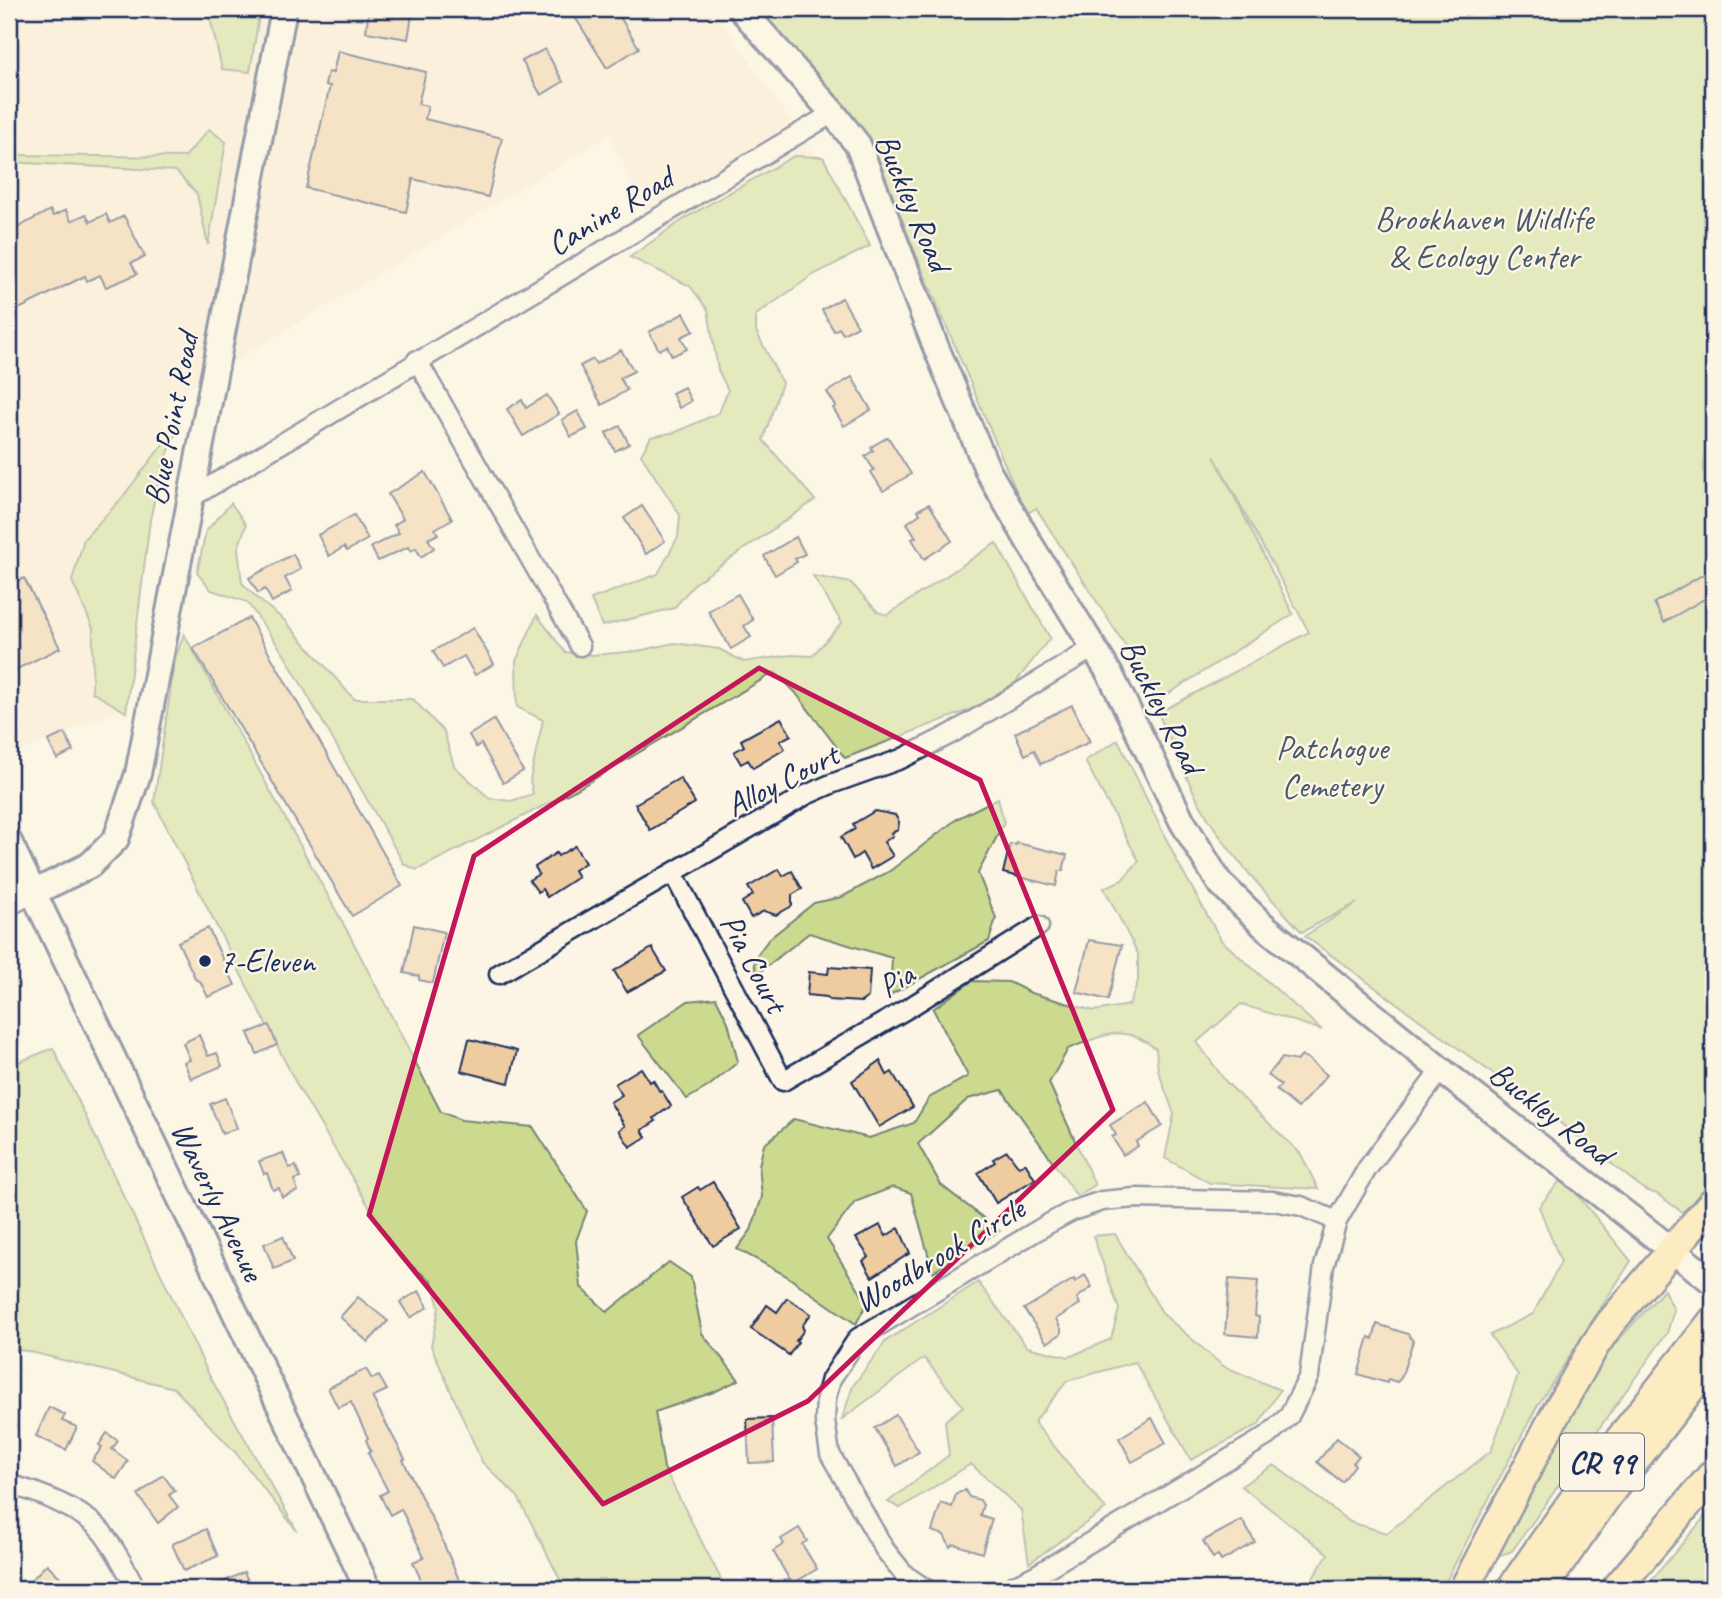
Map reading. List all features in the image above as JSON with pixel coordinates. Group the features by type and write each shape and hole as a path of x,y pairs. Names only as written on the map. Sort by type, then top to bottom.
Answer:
{"main road":[{"path":"1464,1589 1556,1413 1595,1345 1611,1322 1713,1202"},
{"name":"CR 99","path":"1511,1589 1584,1485 1709,1340"},
{"name":"CR 99","path":"1542,1589 1616,1485 1709,1340"},
{"path":"1616,1589 1713,1474"}],"street":[{"name":"Blue Point Road","path":"33,894 90,865 116,839 138,775 284,9"},
{"name":"Buckley Road","path":"741,9 858,145 935,345 988,471 1095,647 1195,845 1219,882 1264,926 1441,1070 1713,1282"},
{"name":"Canine Road","path":"189,499 833,113"},
{"path":"417,360 580,646"},
{"name":"Alloy Court","path":"499,974 806,795 901,759 951,734 1095,647"},
{"name":"Waverly Avenue","path":"9,842 368,1589"},
{"name":"Pia Court","path":"673,873 783,1081"},
{"path":"9,906 33,894"},
{"name":"Pia","path":"783,1081 910,1007 1039,926"},
{"path":"1006,1589 1034,1576 1267,1436 1289,1416 1309,1376 1324,1266 1337,1221 1367,1168 1441,1070"},
{"name":"Woodbrook Circle","path":"926,1589 905,1575 885,1550 830,1454 824,1421 826,1398 831,1379 858,1338 1048,1224 1072,1211 1102,1201 1135,1198 1273,1200 1301,1206 1337,1221"},
{"path":"9,1485 41,1494 100,1529 121,1559 136,1589"}],"highlighted area":[{"path":"759,668 980,780 1113,1110 808,1401 603,1504 369,1215 474,856"}],"shaded area":[{"path":"9,9 714,9 814,156 666,249 609,135 168,401 133,560 115,712 9,756"}],"green space":[{"path":"208,9 260,9 250,72 222,69"},
{"name":"Brookhaven Wildlife & Ecology Center","path":"759,9 1713,9 1713,1185 1682,1212 1657,1194 1645,1190 1559,1122 1305,936 1357,903 1302,932 1235,856 1201,806 1158,713 1309,632 1214,456 1293,614 1160,699 1036,508 1026,514 866,136"},
{"path":"209,129 226,142 208,245 197,194 176,171 9,162 9,155 185,157"},
{"path":"794,156 823,157 870,246 813,275 756,315 756,331 782,383 763,440 815,500 695,583 674,608 602,626 591,599 658,574 678,537 680,515 641,455 651,437 676,432 719,413 728,390 718,370 708,310 690,286 630,257 687,217"},
{"path":"180,422 159,477 150,520 126,712 92,692 93,628 72,581 84,539 121,499"},
{"path":"231,503 246,525 238,549 242,583 284,620 354,699 413,699 444,732 454,766 489,798 511,801 533,794 530,780 543,720 517,707 516,661 537,615 565,652 593,655 638,651 674,643 719,649 744,662 791,655 812,656 842,623 813,576 851,583 878,612 887,615 996,543 1050,638 1005,696 845,758 795,692 775,672 577,789 417,870 404,864 284,654 247,602 211,590 197,573 206,531"},
{"path":"184,634 350,936 441,1112 461,1120 533,1127 587,1211 576,1241 581,1287 607,1312 669,1262 691,1277 702,1333 739,1380 714,1392 655,1412 664,1468 726,1589 563,1589 518,1497 482,1462 431,1346 439,1308 432,1281 399,1257 298,1087 154,802 175,659"},
{"path":"1118,740 1177,861 1221,940 1322,1030 1241,1004 1197,1042 1227,1083 1301,1154 1318,1189 1210,1183 1165,1158 1174,1114 1158,1070 1156,1049 1133,1036 1103,1036 1068,1049 1049,1083 1095,1185 1077,1196 1002,1090 968,1099 918,1144 941,1185 1000,1231 933,1272 911,1193 893,1187 855,1202 827,1239 867,1303 856,1324 785,1275 737,1249 751,1230 762,1197 759,1165 764,1145 794,1119 869,1138 914,1123 929,1098 968,1076 933,1009 972,981 1009,982 1031,993 1094,1011 1129,1005 1138,981 1138,954 1104,888 1122,880 1139,861 1085,761"},
{"path":"998,798 1004,823 978,873 996,918 989,941 890,995 892,958 809,933 756,975 754,959 769,939 814,903 842,897 890,871 958,818"},
{"path":"716,998 728,1022 738,1062 709,1086 687,1099 638,1035 688,1001"},
{"path":"53,1048 209,1375 297,1531 235,1452 174,1388 27,1351 9,1349 9,1066"},
{"path":"1563,1177 1631,1261 1536,1408 1442,1589 1306,1589 1328,1554 1241,1486 1274,1465 1350,1522 1387,1533 1491,1451 1518,1375 1490,1335 1533,1314 1561,1262 1539,1207"},
{"path":"1115,1234 1163,1314 1223,1366 1280,1390 1258,1425 1191,1460 1135,1362 1067,1381 1034,1422 1106,1509 1029,1563 1021,1510 971,1464 900,1508 888,1502 949,1455 945,1421 963,1406 924,1358 842,1419 853,1386 886,1341 978,1282 1027,1347 1069,1357 1111,1339 1119,1309 1093,1236"},
{"path":"1664,1290 1674,1310 1667,1333 1512,1551 1498,1556 1600,1360"},
{"path":"1713,1507 1713,1589 1644,1589"}],"building":[{"path":"369,9 413,9 408,39 366,32"},
{"path":"570,9 615,9 639,48 607,68"},
{"path":"545,49 563,82 541,95 522,61"},
{"path":"338,51 426,72 418,104 428,106 425,119 502,138 488,197 413,179 406,212 306,188 330,86 325,85 328,72 333,73"},
{"path":"50,210 53,216 66,210 71,221 86,214 90,222 106,214 110,223 124,216 145,257 131,263 137,274 121,281 106,287 100,275 87,281 85,276 9,314 9,232"},
{"path":"842,298 858,326 843,334 839,328 834,331 822,310"},
{"path":"684,313 694,331 681,337 687,349 672,356 667,346 659,350 649,332"},
{"path":"621,350 634,371 620,378 627,390 602,405 580,366 593,359 596,364"},
{"path":"852,377 871,410 844,426 827,392"},
{"path":"684,387 691,401 679,408 672,393"},
{"path":"547,395 559,414 523,436 507,409 522,400 526,408"},
{"path":"578,411 587,429 571,437 562,420"},
{"path":"620,426 629,444 615,451 606,433"},
{"path":"888,437 911,474 883,491 865,456 873,451 871,447"},
{"path":"425,472 452,519 435,529 438,534 428,539 434,548 421,557 416,548 411,551 408,547 378,561 371,547 399,533 394,525 403,519 388,494"},
{"path":"929,504 952,541 924,559 912,539 916,537 907,523 920,514 918,510"},
{"path":"642,506 665,541 646,554 624,518"},
{"path":"354,515 368,539 347,551 344,547 329,556 318,535"},
{"path":"796,537 805,554 775,575 764,556"},
{"path":"293,554 301,569 285,578 292,591 272,602 265,589 258,593 249,578"},
{"path":"1713,569 1713,594 1664,622 1654,603"},
{"path":"24,578 60,648 9,673 9,585"},
{"path":"738,594 753,620 744,626 751,637 731,649 708,611"},
{"path":"249,618 402,886 352,916 193,648"},
{"path":"473,628 494,664 475,675 464,656 443,668 433,651"},
{"path":"1072,705 1090,742 1041,764 1034,750 1025,755 1015,733"},
{"path":"781,718 791,735 780,741 785,749 753,768 748,760 741,764 734,752 744,746 741,740"},
{"path":"494,720 523,771 503,783 481,744 476,747 469,735"},
{"path":"65,733 73,751 57,759 48,741"},
{"path":"680,778 695,803 650,830 635,804"},
{"path":"875,811 895,815 899,822 898,830 891,833 893,836 884,842 893,856 871,869 862,853 853,859 841,837 855,829 853,824"},
{"path":"1017,843 1067,855 1063,871 1059,871 1056,886 1003,873 1010,844"},
{"path":"575,846 585,863 574,870 578,877 547,897 542,889 538,892 529,880 539,874 535,867 556,853 558,856"},
{"path":"779,869 783,876 792,871 802,889 792,895 792,906 776,915 764,911 751,918 742,902 753,895 748,887"},
{"path":"414,925 444,932 433,983 404,973"},
{"name":"7-Eleven","path":"208,928 235,985 208,997 200,981 196,980 178,942"},
{"path":"1089,940 1122,945 1108,1000 1076,992"},
{"path":"652,948 666,971 627,992 614,971"},
{"path":"829,967 870,970 868,997 861,1002 829,1000 827,997 807,995 809,972 828,974"},
{"path":"269,1025 277,1045 257,1054 248,1033"},
{"path":"199,1035 208,1056 217,1053 222,1066 191,1079 184,1062 190,1060 183,1043"},
{"path":"469,1039 517,1051 509,1083 461,1071"},
{"path":"1302,1056 1327,1075 1298,1108 1276,1090 1281,1085 1268,1075 1282,1058 1297,1061"},
{"path":"880,1061 887,1075 892,1072 913,1107 879,1127 852,1081"},
{"path":"641,1068 650,1082 653,1080 660,1092 662,1091 671,1106 642,1130 646,1137 630,1147 619,1130 625,1126 610,1102 622,1095 615,1084"},
{"path":"225,1098 237,1128 222,1134 210,1104"},
{"path":"1148,1102 1162,1126 1136,1142 1138,1146 1123,1155 1112,1137 1116,1135 1110,1125"},
{"path":"1007,1151 1019,1167 1025,1163 1035,1179 996,1203 978,1173"},
{"path":"283,1153 289,1168 296,1166 300,1178 294,1180 298,1191 282,1197 279,1188 273,1190 259,1161"},
{"path":"713,1182 741,1229 713,1246 682,1197"},
{"path":"880,1225 886,1236 899,1228 910,1253 872,1277 863,1261 869,1257 856,1238"},
{"path":"283,1236 293,1261 274,1269 264,1244"},
{"path":"1085,1275 1092,1287 1077,1298 1080,1304 1056,1319 1061,1334 1047,1343 1024,1309"},
{"path":"1229,1279 1258,1281 1255,1316 1259,1317 1258,1337 1225,1334"},
{"path":"419,1291 428,1307 410,1318 400,1302"},
{"path":"358,1297 388,1321 368,1342 340,1317"},
{"path":"787,1298 811,1314 802,1326 804,1330 789,1355 751,1329 767,1305 777,1312"},
{"path":"1377,1324 1408,1334 1413,1341 1401,1378 1397,1382 1388,1379 1387,1383 1358,1374 1369,1337 1373,1339"},
{"path":"366,1369 372,1379 379,1376 387,1390 372,1397 405,1459 403,1460 463,1589 425,1589 413,1562 424,1557 401,1509 390,1515 380,1495 388,1491 368,1453 371,1451 366,1440 368,1438 351,1402 338,1408 328,1388"},
{"path":"49,1407 65,1415 62,1421 77,1427 66,1450 36,1436"},
{"path":"896,1415 919,1452 897,1466 875,1428"},
{"path":"772,1418 774,1462 749,1463 747,1419"},
{"path":"1152,1418 1166,1443 1132,1462 1119,1438"},
{"path":"107,1433 118,1441 112,1449 128,1461 116,1479 92,1461 102,1447 99,1445"},
{"path":"1337,1438 1359,1456 1342,1482 1317,1462"},
{"path":"163,1475 175,1491 169,1495 178,1507 158,1523 138,1495"},
{"path":"965,1490 969,1497 980,1500 983,1505 980,1515 992,1519 982,1553 954,1544 950,1547 944,1535 932,1531 941,1503 952,1507 956,1494"},
{"path":"1242,1520 1255,1542 1221,1561 1218,1555 1213,1558 1203,1541"},
{"path":"799,1528 807,1541 802,1544 817,1569 792,1584 773,1551 784,1544 781,1539"},
{"path":"206,1529 218,1556 184,1571 172,1544"},
{"path":"47,1564 72,1589 37,1589 29,1582"},
{"path":"244,1572 252,1589 208,1589"}],"place":[{"name":"7-Eleven","path":"205,961"}],"park label":[{"name":"Patchogue Cemetery","path":"1332,767"}]}
